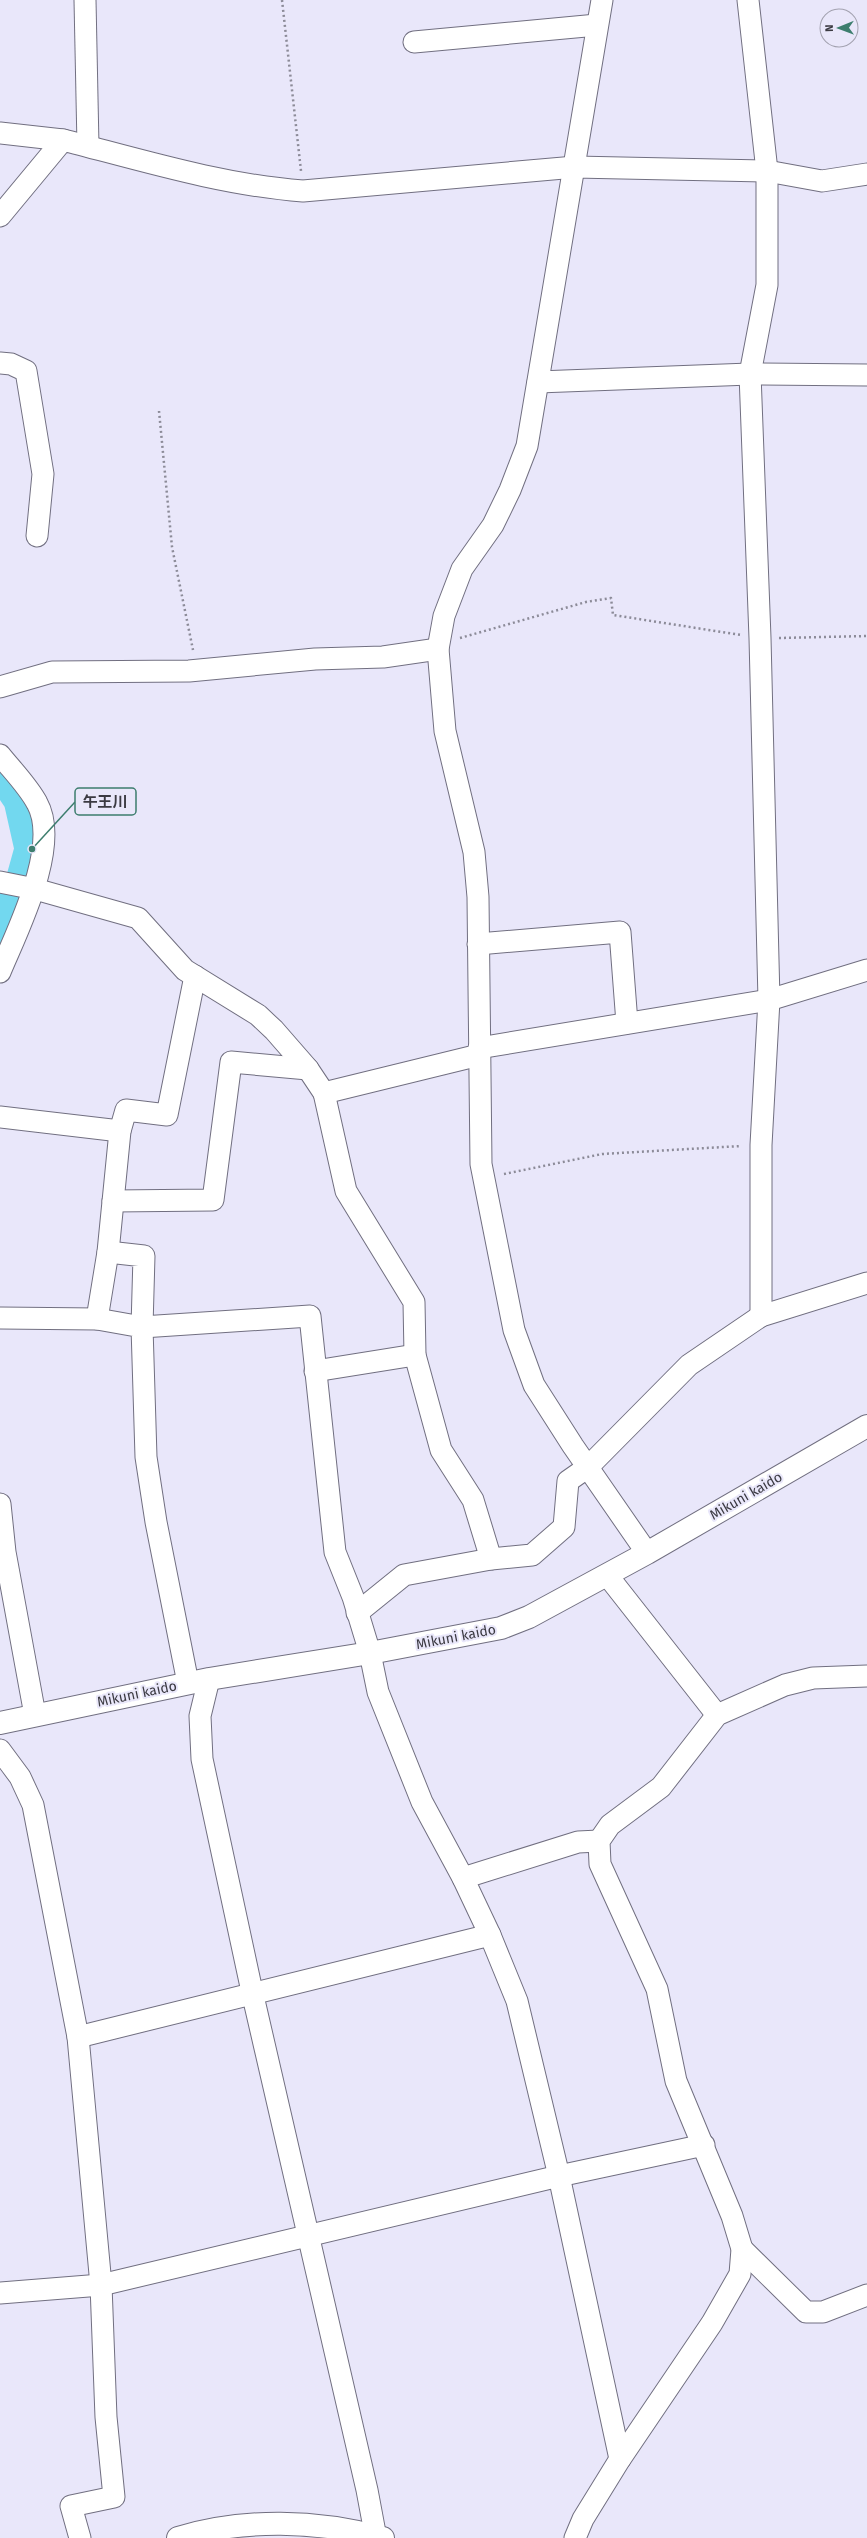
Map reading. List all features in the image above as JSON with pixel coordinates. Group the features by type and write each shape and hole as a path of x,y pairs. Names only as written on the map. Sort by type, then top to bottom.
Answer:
{"street":[{"path":"85,0 88,146"},
{"path":"602,0 527,446 510,490 493,526 462,569 444,616 438,647 445,731 474,852 478,897 481,1164 514,1330 534,1385 647,1553"},
{"path":"748,0 767,171 767,285 750,374 760,638 769,1000 761,1145 761,1316"},
{"path":"414,42 597,25"},
{"path":"0,133 62,140 179,170 275,189 303,191 575,167 767,171 822,181 867,174"},
{"path":"0,216 62,140"},
{"path":"0,363 11,364 26,371 43,474 37,536"},
{"path":"538,382 750,374 867,375"},
{"path":"0,687 52,672 197,670 315,659 383,658 438,647"},
{"path":"0,755 38,804 45,837 35,889 0,972"},
{"path":"1,882 35,889 138,918 185,970 258,1015 274,1030 308,1069 324,1093 346,1192 414,1302 415,1355 441,1450 473,1500 490,1559"},
{"path":"478,944 620,932 627,1023"},
{"path":"324,1093 479,1052 627,1023 769,1000 867,970"},
{"path":"97,1319 108,1252 120,1131 126,1110 167,1115 195,976"},
{"path":"113,1201 214,1200 231,1062 308,1069"},
{"path":"0,1116 120,1131"},
{"path":"108,1252 144,1256 142,1327 146,1457 156,1522 198,1681 202,1759 253,1996 378,2537 324,2526 282,2524 202,2531 179,2538"},
{"path":"357,1613 404,1575 490,1559 532,1555 564,1527 568,1482 588,1467 689,1365 761,1316 867,1283"},
{"path":"0,1318 97,1319 142,1327 310,1316 335,1552 370,1653 378,1692 422,1802 463,1878 490,1935 517,2001 559,2176 620,2459"},
{"path":"315,1371 415,1355"},
{"name":"Mikuni kaido","path":"0,1723 198,1681 370,1653 501,1628 529,1617 647,1553 867,1426"},
{"path":"0,1504 6,1552 35,1715"},
{"path":"607,1575 718,1715"},
{"path":"576,2538 583,2519 620,2459 712,2323 740,2274 742,2249 732,2216 676,2080 656,1989 600,1864 599,1841 610,1825 661,1787 718,1715 785,1685 813,1678 867,1676"},
{"path":"0,1750 20,1776 33,1805 78,2037 101,2285 106,2417 114,2497 71,2506 80,2538"},
{"path":"463,1878 578,1842 599,1841"},
{"path":"78,2037 253,1996 490,1935"},
{"path":"0,2293 101,2285 559,2176 704,2145"},
{"path":"742,2249 806,2312 823,2312 867,2296"}],"path":[{"path":"282,0 303,191"},
{"path":"159,411 172,547 197,670"},
{"path":"438,647 586,602 611,598 613,615 760,638 867,636"},
{"path":"484,1178 602,1154 761,1145"}],"waterway":[{"path":"0,768 21,800 32,849 22,885 0,932"}],"place":[{"name":"午王川","path":"32,849"}]}
